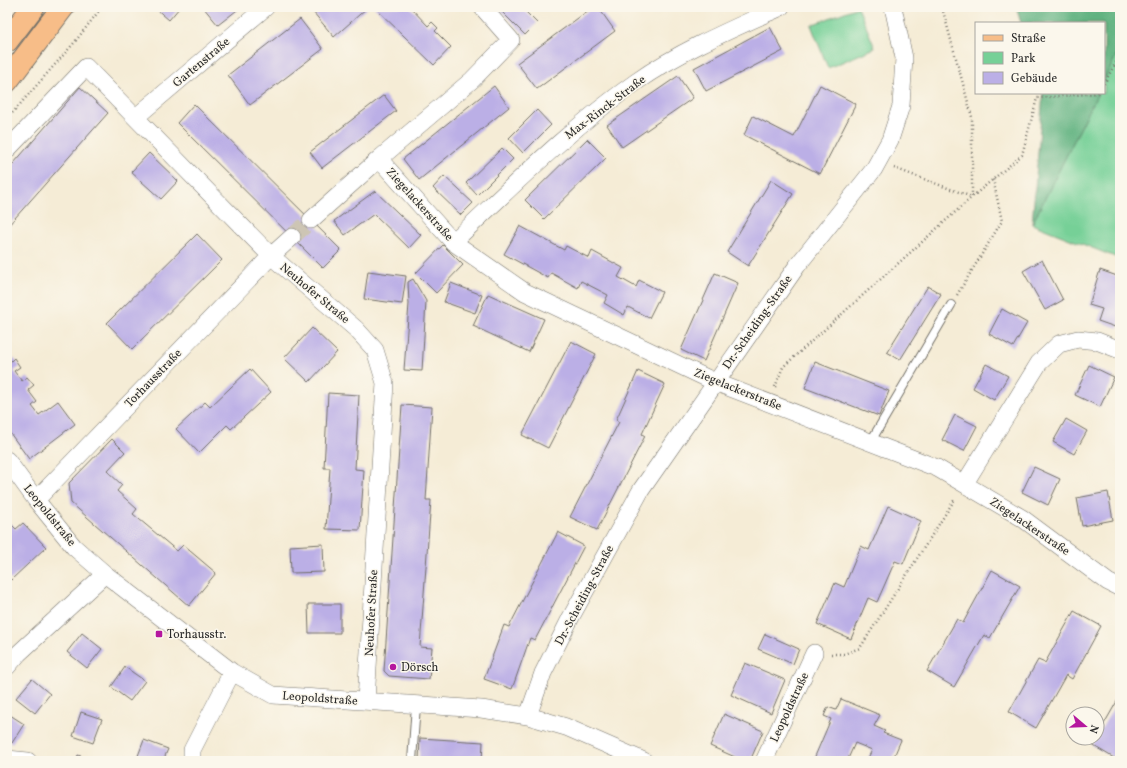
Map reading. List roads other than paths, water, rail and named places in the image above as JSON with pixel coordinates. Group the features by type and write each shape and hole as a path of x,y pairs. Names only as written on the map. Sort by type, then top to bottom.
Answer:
{"main road":[{"path":"7,41 33,7"},
{"path":"7,81 63,7"}],"street":[{"name":"Gartenstraße","path":"136,117 266,7"},
{"name":"Ziegelackerstraße","path":"311,220 379,159 472,80 511,40 482,7"},
{"name":"Max-Rinck-Straße","path":"453,242 561,140 636,81 709,39 781,7"},
{"name":"Dr.-Scheiding-Straße","path":"528,716 543,673 571,617 641,490 797,266 878,162 890,140 901,106 904,58 893,7"},
{"name":"Neuhofer Straße","path":"7,150 86,67 271,256 356,329 375,350 386,383 366,701"},
{"name":"Ziegelackerstraße","path":"379,159 453,242 525,292 715,382 871,441 936,468 965,483 1022,518 1108,582 1120,588"},
{"path":"271,256 292,237"},
{"name":"Torhausstraße","path":"36,500 271,256"},
{"path":"965,483 1039,364 1059,344 1078,339 1097,341 1120,350"},
{"name":"Leopoldstraße","path":"7,460 36,500 74,547 105,574 232,672 273,695 481,709 528,716 566,727 644,761"},
{"path":"7,667 19,653 105,574"},
{"name":"Leopoldstraße","path":"764,761 814,653"},
{"path":"192,761 192,750 232,672"},
{"path":"7,759 28,761"}],"lane":[{"path":"871,441 951,305"},
{"path":"412,761 416,705"}],"tunnel":[{"path":"292,237 311,220"}],"place":[{"name":"Torhausstr.","path":"159,634"},
{"name":"Dörsch","path":"393,667"}]}
